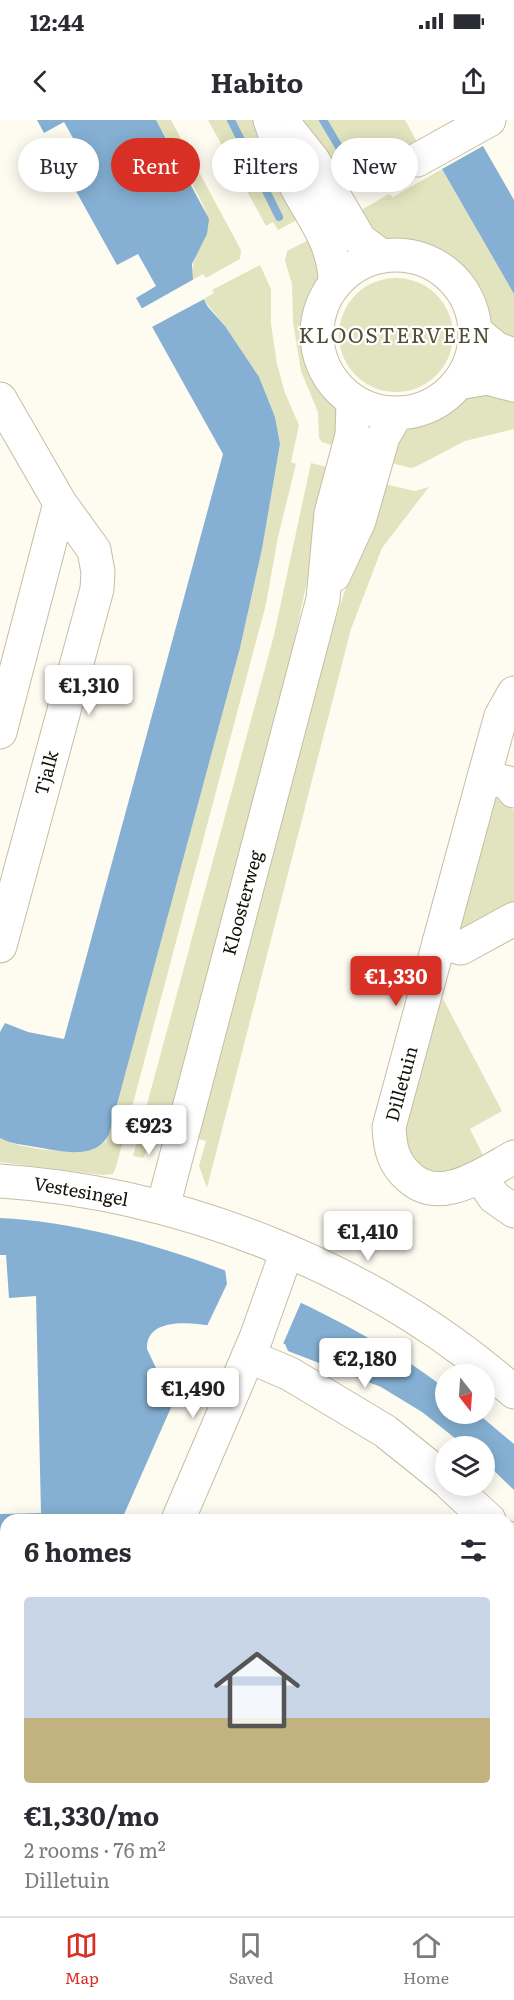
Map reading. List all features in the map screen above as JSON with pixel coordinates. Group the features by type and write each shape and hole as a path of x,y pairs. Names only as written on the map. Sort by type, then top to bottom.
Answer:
{"street":[{"path":"270,120 289,172 319,225 334,260 335,281"},
{"path":"281,120 313,160 360,240 380,255"},
{"path":"418,159 489,120"},
{"path":"380,255 408,255 434,263 455,281 470,304 475,332 472,357 458,383 441,399 420,409 397,413 374,410 353,401 336,386 323,367 317,345 316,323 323,301 335,281 356,265 380,255"},
{"path":"475,332 497,349 514,355"},
{"path":"458,383 487,378 514,385"},
{"name":"Tjalk","path":"0,399 60,503 94,550 98,572 97,589 0,946"},
{"name":"Kloosterweg","path":"324,598 331,513 352,435 353,401"},
{"name":"Kloosterweg","path":"162,1207 324,598 359,521 383,437 397,413"},
{"path":"0,732 50,549 60,503"},
{"name":"Dilletuin","path":"514,693 501,716 389,1128 390,1147 395,1162 420,1187 439,1190 456,1186 514,1157"},
{"path":"484,777 509,783 514,791"},
{"path":"439,942 461,948 514,919"},
{"path":"480,1176 494,1197 514,1211"},
{"name":"Vestesingel","path":"0,1180 34,1183 162,1207 287,1251 382,1300 456,1346 514,1392"},
{"path":"181,1514 252,1347 287,1251"},
{"path":"252,1347 290,1374 385,1431 435,1471"},
{"path":"463,1496 482,1514"}],"green space":[{"path":"156,120 171,120 181,138 166,138"},
{"path":"208,120 254,120 263,138 218,138"},
{"path":"300,120 405,120 415,138 331,138 331,172 319,152 319,138 311,138"},
{"path":"442,169 514,294 514,343 494,329 467,277 452,262 424,247 382,237 372,232 356,213 389,194 393,197 402,192 418,192 418,183"},
{"path":"200,174 241,250 240,259 206,278 203,274 193,280 193,264 206,223 204,208 196,192 200,192"},
{"path":"247,192 290,192 303,217 278,230 273,222 266,226"},
{"path":"314,237 320,275 309,315 307,343 315,373 340,414 340,448 322,442 319,438 318,412 301,371 293,322 292,284 285,261 287,251"},
{"path":"260,265 271,289 271,324 277,364 285,393 299,425 291,462 296,464 278,537 266,604 116,1167 113,1174 102,1175 0,1162 0,1138 38,1149 70,1151 97,1146 106,1141 240,648 262,549 280,444 275,417 259,378 225,326 203,299 214,293 212,290"},
{"path":"396,278 418,282 428,287 444,303 449,313 453,335 449,357 444,367 428,383 418,388 396,392 374,388 364,383 348,367 343,357 339,335 343,313 348,303 364,287 374,282"},
{"path":"473,392 514,394 514,429 465,441 411,468 387,462 398,439 406,431"},
{"path":"311,463 335,469 321,517 289,665 167,1129 158,1128 143,1158 133,1156 274,635"},
{"path":"380,483 415,491 429,487 382,548 351,629 207,1188 199,1166 206,1141 194,1138 335,621"},
{"path":"502,798 514,811 514,908 462,929 459,925 489,800"},
{"path":"441,995 502,1111 470,1129 486,1161 431,1178 411,1164 402,1129"}],"water":[{"path":"37,120 156,120 166,138 111,138 111,192 195,192 209,219 207,234 192,264 193,280 208,307 225,326 259,377 275,417 280,444 262,549 240,648 109,1134 95,1148 77,1152 22,1145 0,1138 0,1032 5,1023 28,1032 64,1039 223,454 136,298 156,286 138,254 117,265 76,192 99,192 99,138 73,138 64,122 44,133"},
{"path":"483,146 514,200 514,294 442,169"},
{"path":"0,1218 55,1224 113,1235 173,1252 293,1299 349,1327 400,1357 435,1381 435,1422 381,1387 288,1351 285,1344 205,1325 183,1323 164,1326 151,1334 147,1349 157,1370 180,1387 124,1514 0,1514 41,1513 36,1296 9,1298 6,1255 0,1255"},
{"path":"437,1424 490,1424 514,1444 514,1490 495,1472 495,1436 452,1436"}],"pier":[{"path":"196,278 206,298 150,328 139,310"},
{"path":"225,1269 302,1300 283,1344 207,1326 227,1284"}],"waterway":[{"path":"231,120 279,217"},
{"path":"323,120 334,138"}],"district":[{"name":"KLOOSTERVEEN","path":"395,336"}]}
